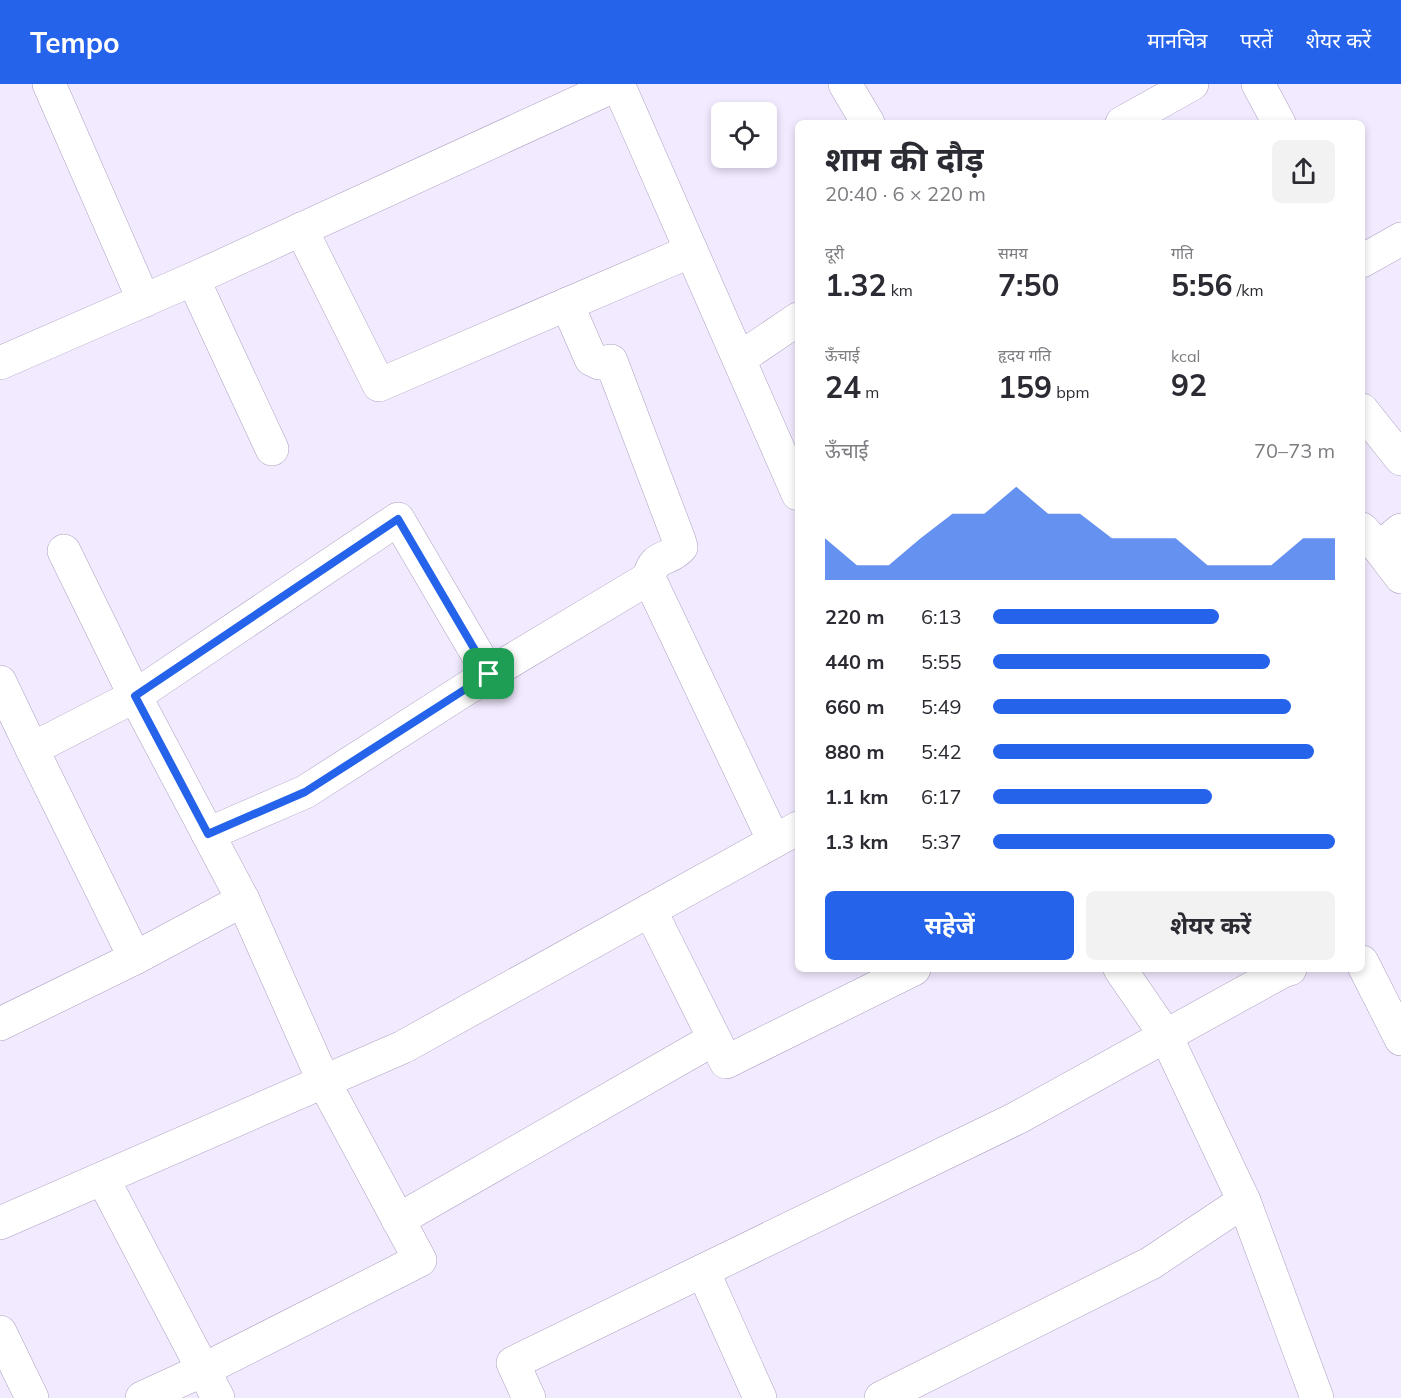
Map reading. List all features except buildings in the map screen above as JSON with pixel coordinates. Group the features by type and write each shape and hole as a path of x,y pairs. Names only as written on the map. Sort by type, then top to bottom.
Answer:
{"street":[{"path":"49,84 144,301"},
{"path":"0,362 193,279 618,84 795,487"},
{"path":"845,84 866,120"},
{"path":"1127,120 1192,84"},
{"path":"1258,84 1277,120"},
{"path":"301,229 379,385 691,250"},
{"path":"1365,259 1401,239"},
{"path":"193,279 272,449"},
{"path":"0,1223 403,1047 786,835 649,578 656,561 676,552 681,547 679,540 611,361 598,363 591,359 567,304"},
{"path":"739,359 795,321"},
{"path":"1365,414 1401,459"},
{"path":"32,749 135,696 398,519 489,674"},
{"path":"1381,536 1401,577"},
{"path":"64,551 135,696 243,900 324,1082 420,1260 203,1370 142,1398"},
{"path":"208,834 305,792 489,674 649,578"},
{"path":"0,682 135,958"},
{"path":"0,1024 135,958 243,900"},
{"path":"650,910 726,1062 908,972"},
{"path":"1365,968 1401,1039"},
{"path":"1122,972 1166,1036 1244,1202 1317,1398"},
{"path":"529,1398 513,1363 1017,1118 1281,972"},
{"path":"398,1220 714,1039"},
{"path":"103,1179 218,1398"},
{"path":"881,1398 1151,1263 1244,1202"},
{"path":"702,1271 760,1398"},
{"path":"0,1332 32,1398"}],"route":[{"path":"398,519 489,674 305,792 208,834 135,696 398,519"}]}
